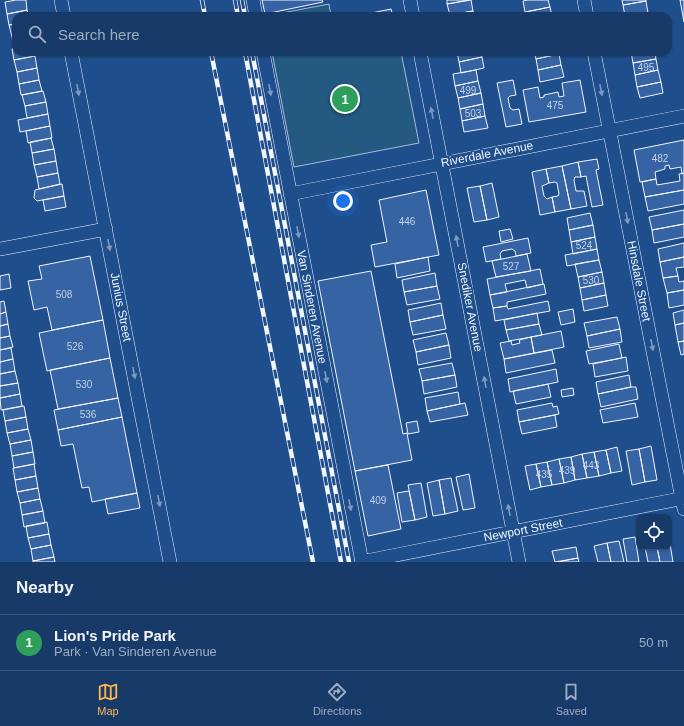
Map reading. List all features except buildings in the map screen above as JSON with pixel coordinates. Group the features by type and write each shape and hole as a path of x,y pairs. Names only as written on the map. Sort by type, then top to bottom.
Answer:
{"street":[{"path":"60,0 63,12"},
{"path":"253,0 255,12"},
{"path":"410,0 412,12"},
{"path":"584,0 586,12"},
{"name":"Junius Street","path":"72,56 170,562"},
{"name":"Van Sinderen Avenue","path":"264,56 361,562"},
{"name":"Snediker Avenue","path":"421,56 519,562"},
{"name":"Hinsdale Street","path":"595,56 683,502"},
{"name":"Riverdale Avenue","path":"290,194 684,116"},
{"path":"0,249 106,229"},
{"name":"Newport Street","path":"361,562 514,532 683,502"}],"shaded area":[{"path":"329,4 330,12 287,12"},
{"path":"273,56 402,56 419,143 294,167"}],"railway":[{"path":"202,0 204,12"},
{"path":"235,0 237,12"},
{"path":"242,0 244,12"},
{"path":"212,56 313,562"},
{"path":"246,56 341,562"},
{"path":"253,56 349,562"}],"place":[{"name":"Lion's Pride Park","path":"345,99"}]}
